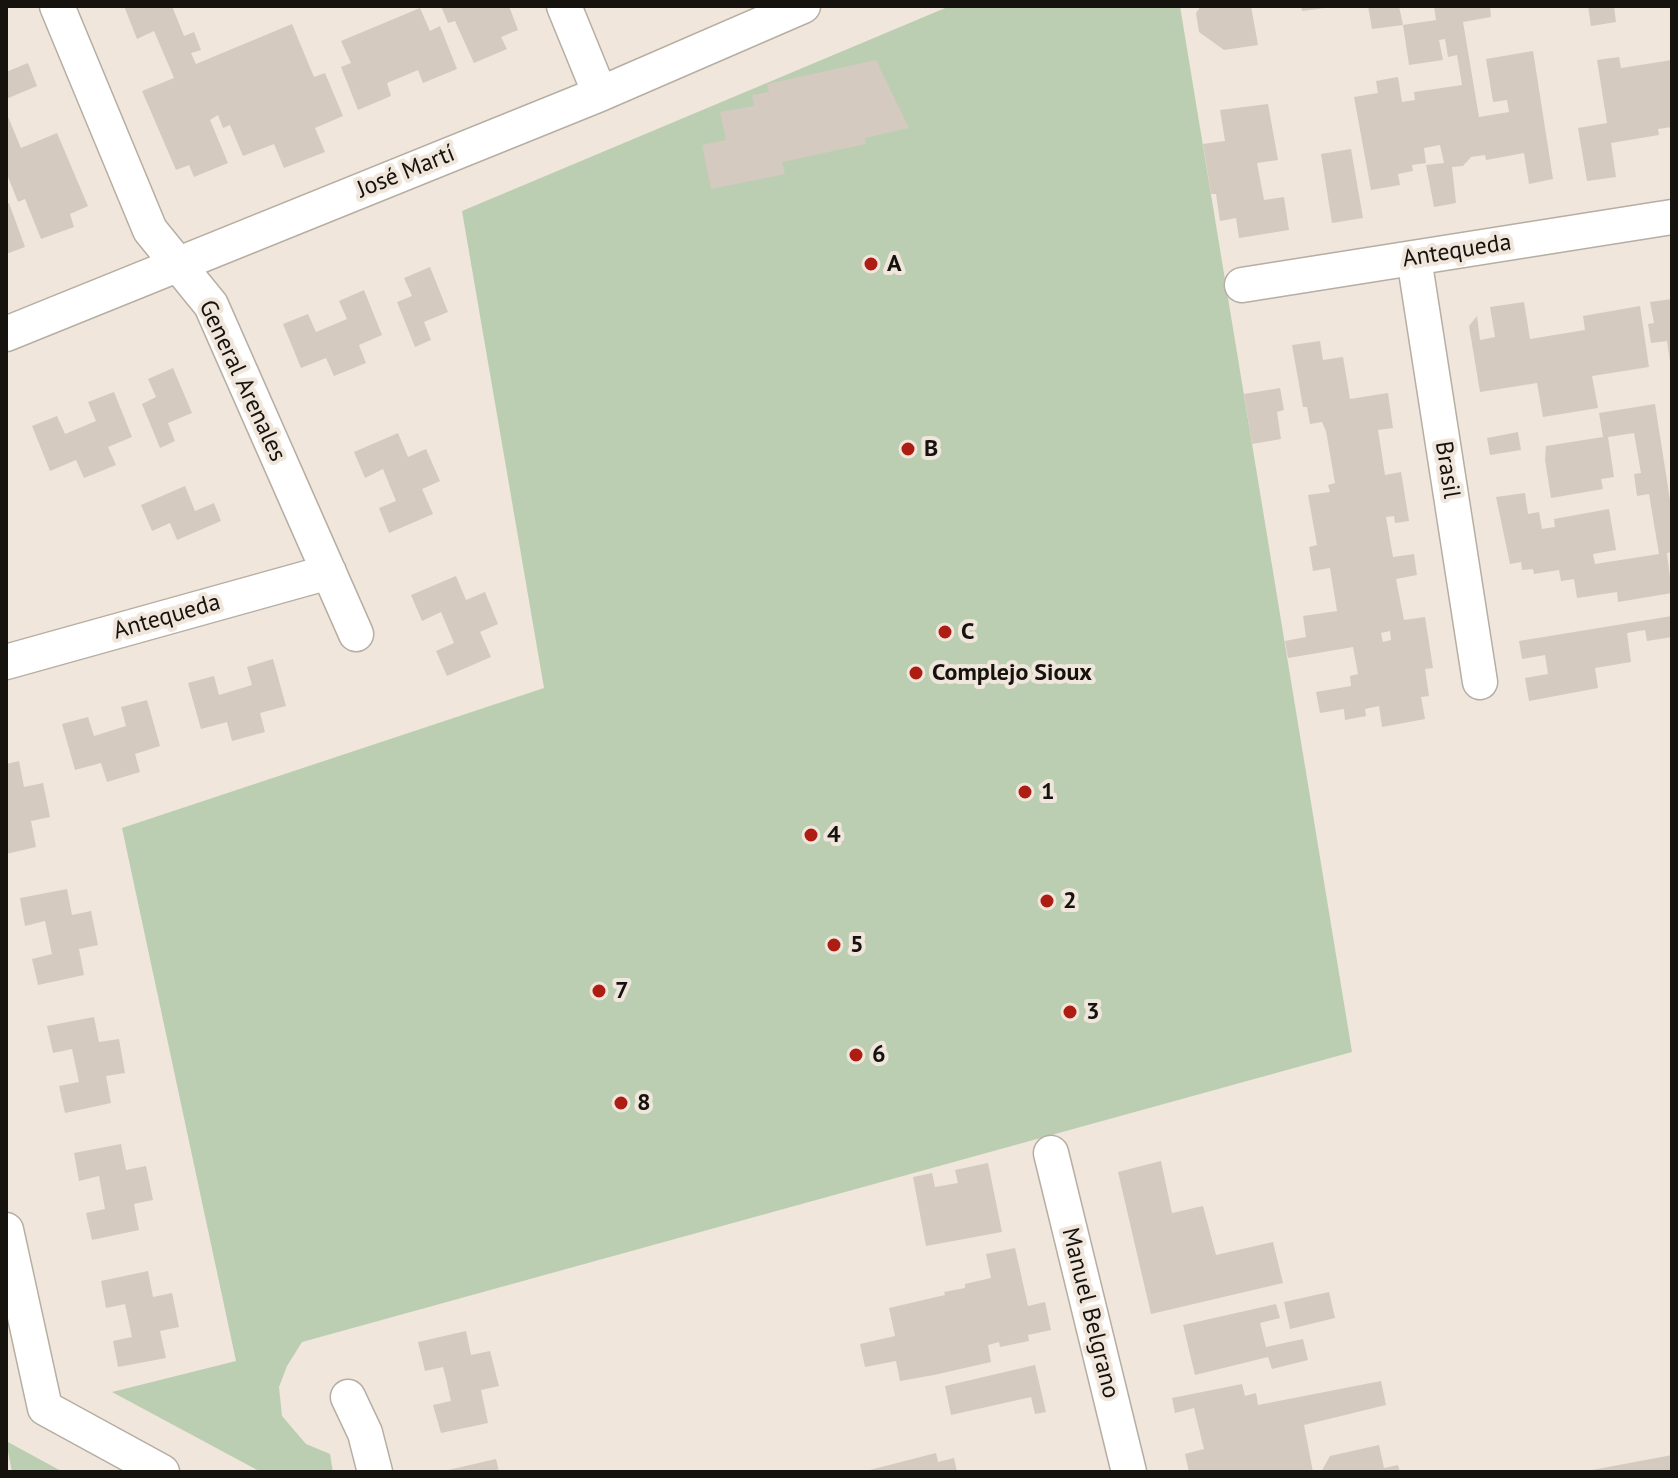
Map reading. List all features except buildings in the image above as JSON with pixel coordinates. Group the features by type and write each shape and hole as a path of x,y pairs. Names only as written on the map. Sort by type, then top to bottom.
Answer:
{"street":[{"name":"General Arenales","path":"57,6 150,230 211,305 356,634"},
{"path":"564,6 600,94"},
{"name":"José Martí","path":"6,334 600,94 803,6"},
{"name":"Antequeda","path":"1242,285 1672,217"},
{"name":"Brasil","path":"1414,258 1480,682"},
{"name":"Antequeda","path":"6,662 329,572"},
{"name":"Manuel Belgrano","path":"1051,1153 1129,1472"},
{"path":"7,1237 45,1408 162,1472"},
{"path":"348,1397 365,1433 375,1472"}],"green space":[{"name":"Complejo Sioux","path":"950,6 1180,6 1352,1052 302,1342 287,1366 279,1387 282,1416 306,1444 330,1454 333,1472 261,1472 112,1392 236,1361 122,828 544,688 462,211"},
{"path":"6,1441 63,1472 12,1472"}],"place":[{"name":"A","path":"871,264"},
{"name":"B","path":"908,449"},
{"name":"C","path":"945,632"},
{"name":"Complejo Sioux","path":"916,673"},
{"name":"1","path":"1025,792"},
{"name":"4","path":"811,835"},
{"name":"2","path":"1047,901"},
{"name":"5","path":"834,945"},
{"name":"7","path":"599,991"},
{"name":"3","path":"1070,1012"},
{"name":"6","path":"856,1055"},
{"name":"8","path":"621,1103"}]}
